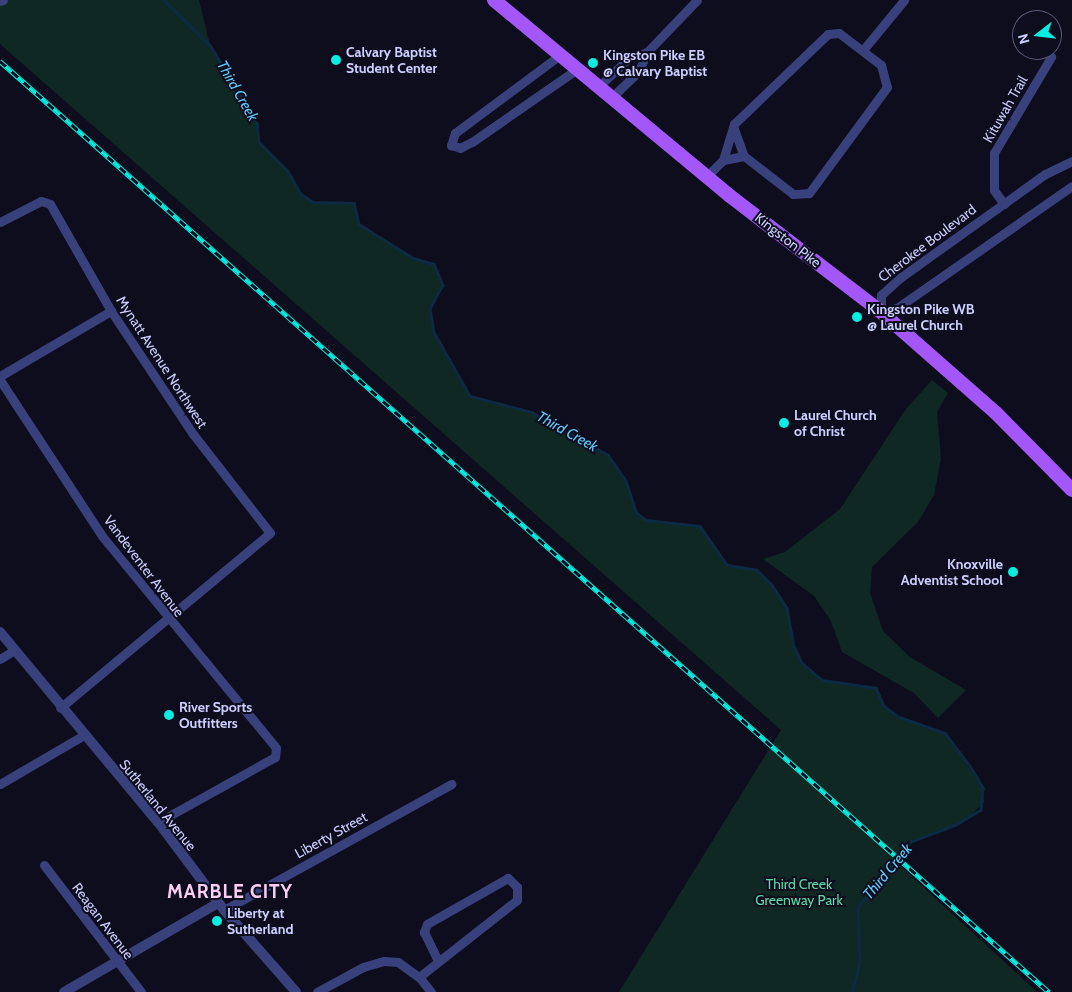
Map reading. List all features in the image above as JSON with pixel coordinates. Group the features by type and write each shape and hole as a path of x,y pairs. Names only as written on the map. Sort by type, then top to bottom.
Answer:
{"main road":[{"name":"Kingston Pike","path":"494,0 707,176 881,312 996,413 1072,490"}],"street":[{"path":"611,98 640,71 647,52 697,0"},
{"path":"863,50 904,0"},
{"path":"707,176 723,160 734,124 828,34 839,33 863,50 881,66 888,87 809,193 793,194 744,156 734,138 734,124"},
{"path":"598,87 630,58 647,52"},
{"path":"560,55 455,133 451,145 460,148 472,142 577,69"},
{"name":"Kituwah Trail","path":"1004,204 994,190 994,153 1049,60"},
{"path":"723,160 744,156"},
{"name":"Cherokee Boulevard","path":"881,312 881,295 901,277 1045,174 1072,161"},
{"path":"881,312 897,308 1072,186"},
{"name":"Mynatt Avenue Northwest","path":"0,222 41,201 50,204 111,311 193,434 270,533 166,620"},
{"path":"0,376 111,311"},
{"name":"Vandeventer Avenue","path":"0,380 102,536 166,620 276,748 275,758 158,822"},
{"path":"60,708 166,620"},
{"name":"Sutherland Avenue","path":"0,632 13,651 82,736 158,822 221,907 296,992"},
{"path":"0,659 13,651"},
{"path":"0,784 82,736"},
{"name":"Liberty Street","path":"64,992 451,784"},
{"name":"Reagan Avenue","path":"44,865 141,992"},
{"path":"419,977 437,959 517,900 517,887 508,878 427,924 424,932 437,959"},
{"path":"317,992 363,967 384,961 398,962 419,977 431,992"}],"green space":[{"name":"Third Creek Greenway Park","path":"0,0 199,0 210,45 257,123 259,142 288,171 300,193 313,202 354,203 359,224 413,258 434,264 443,285 430,308 434,332 470,396 532,412 608,455 626,481 636,512 646,520 700,526 727,565 757,570 772,585 787,608 794,646 802,663 822,680 876,688 884,706 899,717 945,733 983,788 984,802 966,820 911,842 894,860 1037,992 619,992 781,730 0,44"},
{"path":"932,380 948,393 937,412 941,459 934,495 918,522 872,567 870,593 883,631 910,657 966,690 938,718 914,693 842,652 831,621 814,596 763,559 785,552 840,509 906,409"}],"waterway":[{"name":"Third Creek","path":"164,0 210,45 257,123 259,142 288,171 300,193 313,202 354,203 359,224 413,258 434,264 443,285 430,308 434,332 470,396 532,412 608,455 626,481 636,512 646,520 700,526 727,565 757,570 772,585 787,608 794,646 802,663 822,680 876,688 884,706 899,717 945,733 970,766 983,788 981,810 956,825 911,842 858,908 860,963 853,992"}],"railway":[{"path":"0,61 1049,992"}],"place":[{"name":"Calvary Baptist Student Center","path":"336,60"},
{"name":"Kingston Pike EB @ Calvary Baptist","path":"593,63"},
{"name":"Kingston Pike WB @ Laurel Church","path":"857,317"},
{"name":"Laurel Church of Christ","path":"784,423"},
{"name":"Knoxville Adventist School","path":"1013,572"},
{"name":"River Sports Outfitters","path":"169,715"},
{"name":"Liberty at Sutherland","path":"217,921"}],"district":[{"name":"MARBLE CITY","path":"230,892"}]}
